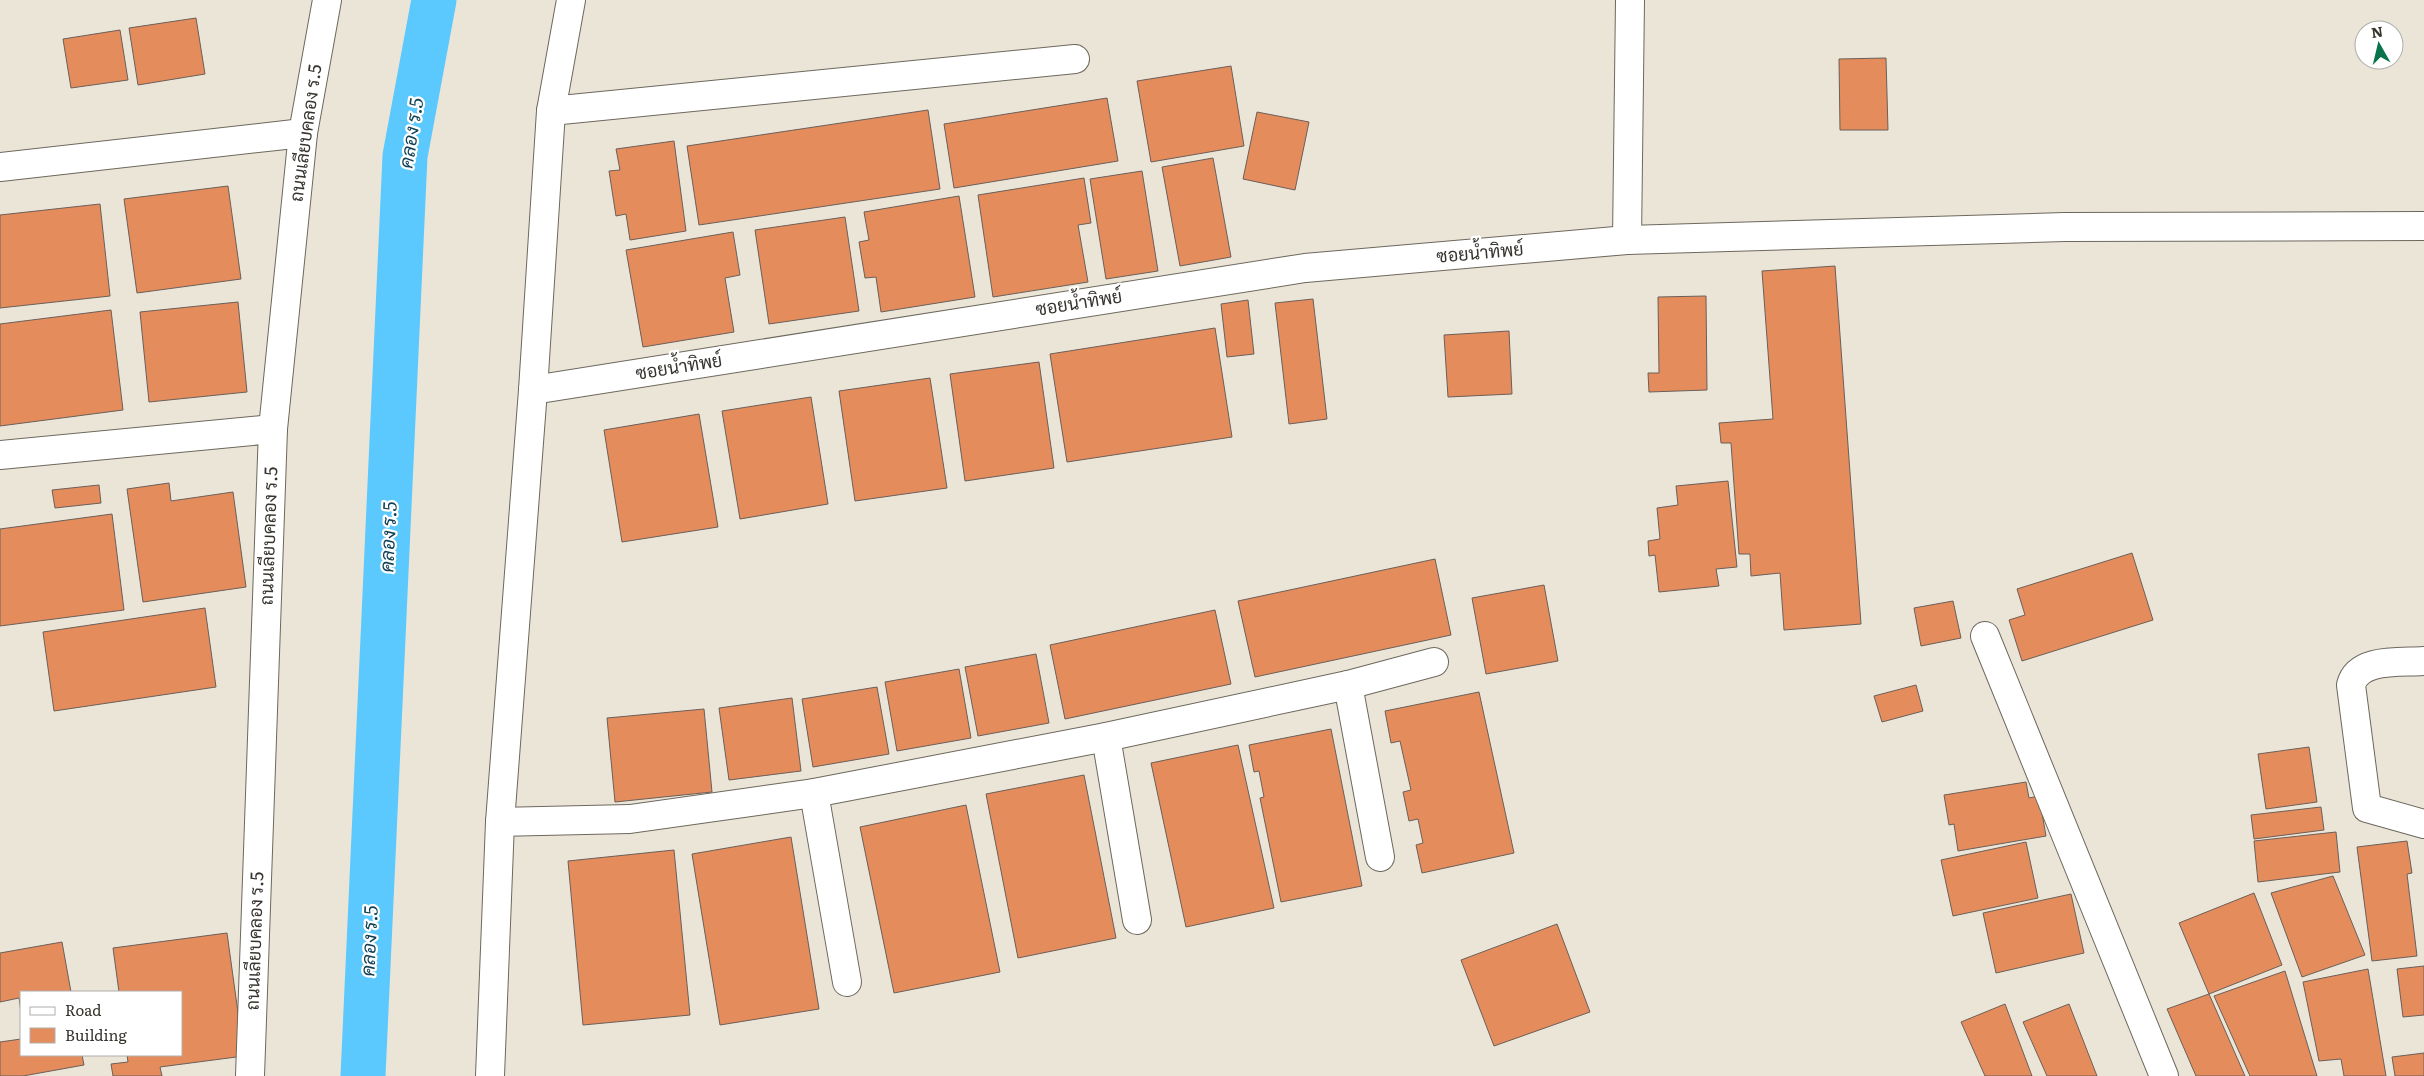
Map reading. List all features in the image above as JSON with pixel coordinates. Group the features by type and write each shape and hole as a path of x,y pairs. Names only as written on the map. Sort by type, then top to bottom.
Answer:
{"street":[{"name":"ถนนเลียบคลอง ร.5","path":"250,1076 273,429 303,133 327,0"},
{"path":"490,1076 500,822 533,390 550,111 571,0"},
{"path":"1627,240 1630,0"},
{"path":"550,111 1076,59"},
{"path":"0,167 303,133"},
{"name":"ซอยน้ำทิพย์","path":"533,390 1305,268 1627,240 2064,227 2424,226"},
{"path":"0,455 273,429"},
{"path":"1985,636 2164,1076"},
{"path":"2424,661 2364,667 2353,677 2351,685 2367,808 2424,824"},
{"path":"500,822 630,819 814,793 1106,737 1348,684 1434,662"},
{"path":"1348,684 1380,857"},
{"path":"1106,737 1137,920"},
{"path":"814,793 847,982"}],"building":[{"path":"196,18 205,74 138,85 129,28"},
{"path":"120,30 128,80 71,88 63,39"},
{"path":"1886,58 1888,130 1840,130 1839,59"},
{"path":"1231,66 1244,146 1151,162 1137,81"},
{"path":"1107,98 1118,161 954,188 944,124"},
{"path":"928,110 940,189 699,225 687,146"},
{"path":"1257,112 1309,122 1295,190 1243,179"},
{"path":"674,141 686,231 630,240 626,214 616,216 609,171 620,170 616,149"},
{"path":"1213,158 1231,257 1180,266 1162,167"},
{"path":"1142,171 1158,271 1106,279 1090,179"},
{"path":"1084,178 1091,223 1078,225 1088,282 993,297 978,195"},
{"path":"228,186 241,279 137,293 124,199"},
{"path":"959,196 975,297 881,312 876,277 865,278 859,242 869,240 864,212"},
{"path":"100,204 110,296 0,308 0,215"},
{"path":"845,217 859,311 769,324 755,230"},
{"path":"733,232 740,275 725,278 734,332 643,347 626,250"},
{"path":"1835,266 1861,624 1784,630 1780,573 1751,576 1750,554 1739,554 1731,443 1721,443 1719,423 1773,419 1762,271"},
{"path":"1706,296 1707,390 1649,392 1648,373 1659,373 1658,297"},
{"path":"1313,299 1327,419 1289,424 1275,303"},
{"path":"1248,300 1254,354 1227,357 1221,304"},
{"path":"238,302 247,392 149,402 140,312"},
{"path":"111,310 123,410 0,426 0,324"},
{"path":"1215,328 1232,437 1067,462 1050,354"},
{"path":"1509,331 1512,394 1448,397 1444,335"},
{"path":"1039,362 1054,468 965,481 950,374"},
{"path":"930,378 947,488 855,501 839,391"},
{"path":"811,397 828,504 740,519 722,411"},
{"path":"699,414 718,527 622,542 604,430"},
{"path":"1728,481 1737,567 1716,569 1719,586 1659,592 1655,555 1649,556 1648,541 1660,539 1657,508 1678,505 1676,486"},
{"path":"169,483 171,501 233,492 246,587 143,602 127,489"},
{"path":"99,485 101,503 55,508 52,490"},
{"path":"112,514 124,610 0,626 0,529"},
{"path":"2132,553 2153,620 2022,661 2009,620 2025,615 2017,589"},
{"path":"1435,559 1451,635 1255,677 1238,601"},
{"path":"1544,585 1558,661 1486,674 1472,598"},
{"path":"1953,601 1961,638 1921,646 1914,608"},
{"path":"205,608 216,687 54,711 43,632"},
{"path":"1215,610 1231,684 1065,719 1050,645"},
{"path":"1036,654 1049,723 978,736 965,667"},
{"path":"959,669 971,738 897,751 885,682"},
{"path":"1916,685 1923,711 1882,722 1874,696"},
{"path":"877,687 889,754 813,767 802,699"},
{"path":"1479,692 1514,853 1422,873 1416,845 1423,843 1418,819 1409,821 1403,792 1411,790 1400,741 1391,743 1385,711"},
{"path":"792,698 801,771 729,780 719,708"},
{"path":"704,709 712,792 615,802 607,718"},
{"path":"1331,729 1362,886 1281,902 1260,798 1264,797 1259,771 1254,772 1249,745"},
{"path":"1238,745 1274,908 1186,927 1151,763"},
{"path":"2309,747 2317,802 2266,809 2258,754"},
{"path":"1084,775 1116,938 1018,958 986,794"},
{"path":"2026,782 2029,798 2039,796 2046,836 1958,851 1954,824 1949,825 1944,795"},
{"path":"966,805 1000,972 894,993 860,827"},
{"path":"2321,807 2324,830 2254,839 2251,815"},
{"path":"2336,832 2340,872 2258,882 2254,841"},
{"path":"791,837 819,1009 720,1025 692,854"},
{"path":"2407,841 2412,873 2407,874 2417,956 2372,961 2357,847"},
{"path":"2026,842 2038,898 1953,916 1941,860"},
{"path":"674,850 690,1015 583,1025 568,861"},
{"path":"2333,876 2365,955 2302,977 2271,893"},
{"path":"2254,893 2282,965 2209,994 2179,923"},
{"path":"2071,894 2084,953 1996,973 1983,913"},
{"path":"1557,924 1590,1012 1494,1046 1461,960"},
{"path":"227,933 244,1056 160,1067 162,1076 113,1076 111,1064 128,1062 127,1056 182,1056 182,991 119,991 113,948"},
{"path":"62,942 71,991 20,991 20,1005 19,998 0,1002 0,953"},
{"path":"2424,966 2424,1015 2403,1017 2397,969"},
{"path":"2368,969 2386,1076 2344,1076 2341,1059 2319,1061 2303,982"},
{"path":"2285,971 2317,1076 2250,1076 2214,996"},
{"path":"2209,994 2245,1076 2196,1076 2167,1009"},
{"path":"2005,1004 2032,1076 1985,1076 1961,1022"},
{"path":"2069,1004 2097,1076 2047,1076 2023,1022"},
{"path":"20,1039 20,1056 82,1056 84,1065 23,1076 0,1076 0,1042"},
{"path":"2424,1053 2424,1076 2395,1076 2392,1057"}],"waterway":[{"name":"คลอง ร.5","path":"363,1076 405,156 434,0"}]}
